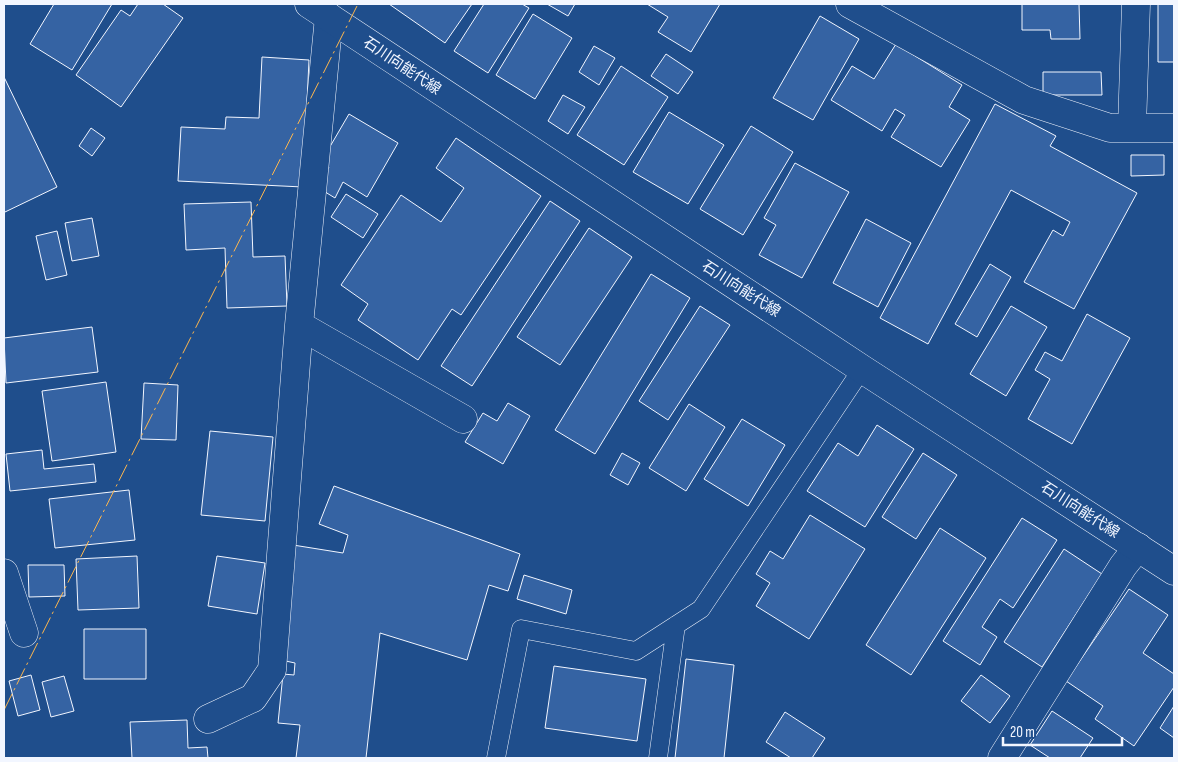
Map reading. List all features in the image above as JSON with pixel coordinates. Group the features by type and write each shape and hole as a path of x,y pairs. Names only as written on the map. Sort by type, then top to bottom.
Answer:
{"street":[{"path":"850,4 1024,100 1110,128 1174,128"},
{"path":"1132,127 1136,4"},
{"path":"208,719 253,698 272,670 299,325 319,10"},
{"name":"石川向能代線","path":"319,10 862,369 1174,571"},
{"path":"299,325 464,419"},
{"path":"1002,758 1123,566 1138,547"},
{"path":"4,573 24,633"}],"lane":[{"path":"496,758 521,629 636,651 701,609 862,369"},
{"path":"658,758 676,625"}],"building":[{"path":"54,4 112,4 72,70 30,44"},
{"path":"138,4 163,4 183,18 121,107 76,75 121,10 130,16"},
{"path":"389,4 472,4 445,43"},
{"path":"484,4 522,4 529,8 488,73 454,51"},
{"path":"547,4 575,4 568,16"},
{"path":"647,4 720,4 691,52 658,32 668,17"},
{"path":"1022,4 1079,4 1080,39 1051,39 1050,30 1022,30"},
{"path":"1158,4 1174,4 1174,62 1158,62"},
{"path":"533,14 572,38 535,99 496,75"},
{"path":"820,16 859,39 813,120 773,98"},
{"path":"896,44 962,85 949,107 970,120 941,167 891,137 905,115 895,109 882,131 831,100 852,66 874,79"},
{"path":"594,46 615,58 599,85 579,72"},
{"path":"666,54 693,72 678,94 651,76"},
{"path":"262,57 309,60 303,187 178,181 181,127 225,129 226,117 259,118"},
{"path":"621,66 668,97 624,165 577,135"},
{"path":"1043,72 1101,72 1102,95 1043,95"},
{"path":"4,77 57,187 5,212 4,210"},
{"path":"563,95 585,107 568,134 548,121"},
{"path":"995,104 1056,136 1050,146 1137,193 1074,309 1024,282 1053,230 1063,236 1070,222 1011,190 928,344 880,318"},
{"path":"669,112 724,145 688,204 633,172"},
{"path":"349,114 398,143 367,197 343,182 335,198 317,187 329,167 321,162"},
{"path":"751,126 793,152 743,235 700,209"},
{"path":"91,128 105,138 92,156 79,146"},
{"path":"456,138 541,196 461,315 452,309 418,360 358,320 368,304 341,285 401,195 441,222 464,188 436,168"},
{"path":"1131,155 1164,155 1164,175 1131,176"},
{"path":"795,163 849,192 802,278 759,255 776,225 764,218"},
{"path":"346,194 378,214 363,238 331,217"},
{"path":"550,201 580,221 472,386 441,366"},
{"path":"251,202 253,257 285,256 287,306 227,308 225,248 186,250 184,204"},
{"path":"92,218 99,256 72,261 65,223"},
{"path":"866,219 911,243 878,307 833,283"},
{"path":"589,228 632,257 560,365 517,337"},
{"path":"57,231 67,275 46,280 36,236"},
{"path":"990,264 1011,277 977,337 955,324"},
{"path":"651,274 690,298 595,454 555,430"},
{"path":"700,306 730,325 668,420 639,401"},
{"path":"1011,306 1047,327 1006,396 970,374"},
{"path":"1087,314 1130,338 1072,444 1028,419 1050,379 1035,370 1045,352 1062,361"},
{"path":"92,327 98,372 6,383 4,338"},
{"path":"106,382 116,452 52,461 42,391"},
{"path":"144,383 178,385 176,440 141,439"},
{"path":"508,403 530,416 503,464 465,442 483,413 497,421"},
{"path":"689,404 725,427 686,491 649,468"},
{"path":"742,419 785,445 748,506 704,479"},
{"path":"877,425 914,449 865,527 807,491 838,443 858,456"},
{"path":"210,431 273,437 265,521 201,515"},
{"path":"42,450 44,469 94,464 96,482 10,491 6,454"},
{"path":"622,453 640,463 628,485 610,475"},
{"path":"923,453 957,475 916,539 882,517"},
{"path":"334,486 520,554 508,591 489,585 467,660 380,633 366,758 296,758 300,725 278,723 283,674 294,675 295,663 281,660 293,545 343,553 348,535 319,524"},
{"path":"129,490 135,540 55,548 49,499"},
{"path":"810,515 865,549 809,639 756,606 770,583 756,574 770,551 783,559"},
{"path":"1022,518 1057,540 1013,608 1000,599 982,627 997,637 980,665 943,641"},
{"path":"940,528 986,558 911,675 866,645"},
{"path":"1064,549 1102,574 1042,667 1004,642"},
{"path":"137,556 139,608 78,610 76,559"},
{"path":"217,556 265,563 257,614 208,606"},
{"path":"28,565 64,565 65,596 29,597"},
{"path":"524,575 572,590 566,614 517,599"},
{"path":"1129,589 1168,615 1143,653 1174,674 1174,687 1134,746 1095,719 1103,706 1066,681"},
{"path":"84,629 146,629 146,679 84,679"},
{"path":"686,659 734,665 724,758 675,758"},
{"path":"554,666 646,679 637,741 545,728"},
{"path":"31,675 40,710 18,716 9,681"},
{"path":"981,675 1010,696 990,723 961,701"},
{"path":"64,676 74,711 51,717 42,682"},
{"path":"1174,706 1174,738 1160,728"},
{"path":"1052,711 1093,738 1080,758 1050,758 1030,745"},
{"path":"785,712 825,738 812,758 791,758 766,742"},
{"path":"187,720 188,748 207,747 208,758 132,758 130,722"}],"power":[{"path":"4,710 358,4"}]}
